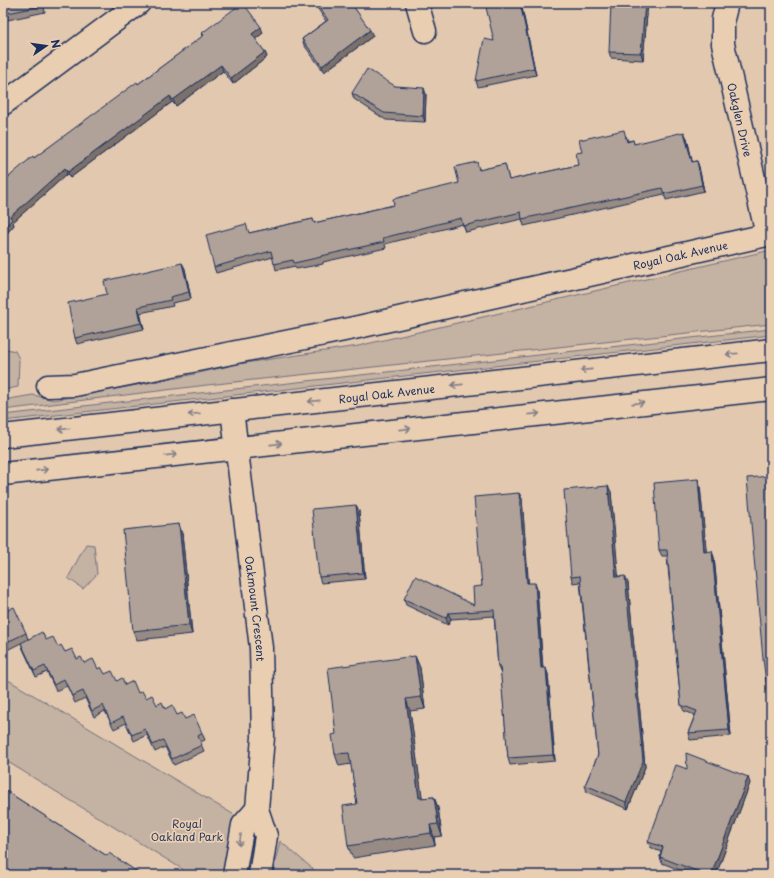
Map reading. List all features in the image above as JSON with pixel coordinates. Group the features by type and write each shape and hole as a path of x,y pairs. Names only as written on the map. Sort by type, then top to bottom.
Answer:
{"street":[{"path":"3,104 139,3"},
{"path":"417,3 425,31"},
{"name":"Oakglen Drive","path":"727,3 723,19 724,44 769,234"},
{"name":"Royal Oak Avenue","path":"48,386 75,385 354,328 769,234"},
{"name":"Royal Oak Avenue","path":"3,436 771,350"},
{"path":"3,474 771,388"},
{"name":"Oakmount Crescent","path":"232,410 261,648 263,737 257,809 266,836 260,875"},
{"path":"234,875 243,825 257,809"}],"green space":[{"path":"771,250 771,324 207,385 3,410 3,400 33,395 54,400 181,377 238,364 358,346"},
{"path":"771,329 771,335 3,421 3,415"},
{"path":"3,348 15,351 19,359 18,387 3,390"},
{"path":"86,544 94,545 97,574 83,589 68,578"},
{"name":"Royal Oakland Park","path":"3,677 236,816 222,875 192,875 3,759"},
{"path":"252,832 257,832 251,875 241,875"},
{"path":"280,841 320,875 272,875"}],"building":[{"path":"3,3 42,3 42,6 3,14"},
{"path":"242,3 261,27 252,34 265,52 231,78 221,65 173,100 170,96 68,172 65,168 10,217 12,219 3,230 3,182 33,156 34,158 204,35 202,33"},
{"path":"316,3 351,3 370,30 322,66 302,39 328,20"},
{"path":"485,3 520,3 534,68 476,81 484,39 494,41"},
{"path":"611,3 645,3 641,53 609,52"},
{"path":"367,69 395,86 424,88 423,116 384,113 352,93"},
{"path":"624,130 627,142 633,140 634,144 684,132 692,162 697,161 702,185 664,194 662,188 522,219 521,212 463,226 461,218 383,238 384,242 294,263 293,260 274,264 271,251 214,267 206,235 246,224 249,233 313,219 314,223 394,205 393,199 459,183 455,167 477,162 479,170 505,164 509,180 578,165 576,153 582,152 579,140"},
{"path":"182,263 189,292 170,297 171,300 138,307 141,323 75,338 68,303 107,294 104,281"},
{"path":"771,476 770,712 763,659 747,478"},
{"path":"698,479 704,552 712,551 729,730 688,733 697,711 681,705 667,550 659,550 654,483"},
{"path":"608,486 616,577 625,576 643,761 626,802 585,785 598,755 580,576 571,577 564,490"},
{"path":"519,493 527,583 535,583 541,668 546,668 553,755 508,758 500,666 498,666 494,610 448,613 446,618 404,599 415,576 474,605 473,587 482,586 474,497"},
{"path":"356,505 363,573 319,577 312,509"},
{"path":"179,524 189,625 133,631 123,530"},
{"path":"3,605 6,611 14,607 26,633 3,644"},
{"path":"42,632 46,640 53,637 58,647 61,645 65,652 72,649 77,659 81,657 84,663 93,659 98,669 101,667 105,674 112,671 117,681 122,678 125,685 133,681 138,693 142,691 146,698 152,695 157,705 162,702 165,709 172,705 177,715 182,713 185,719 194,715 202,733 198,736 202,745 172,759 163,740 153,745 145,729 132,735 123,717 111,723 103,705 92,711 83,691 72,696 64,679 54,685 45,666 34,671 21,643"},
{"path":"415,656 421,697 406,699 419,798 434,797 438,824 430,825 431,833 348,846 343,806 357,804 349,753 335,754 332,735 336,734 328,668"},
{"path":"686,753 748,777 711,875 707,875 660,857 663,847 648,842 676,765 687,769"},
{"path":"3,789 107,856 109,853 142,875 15,875 3,867"}]}
